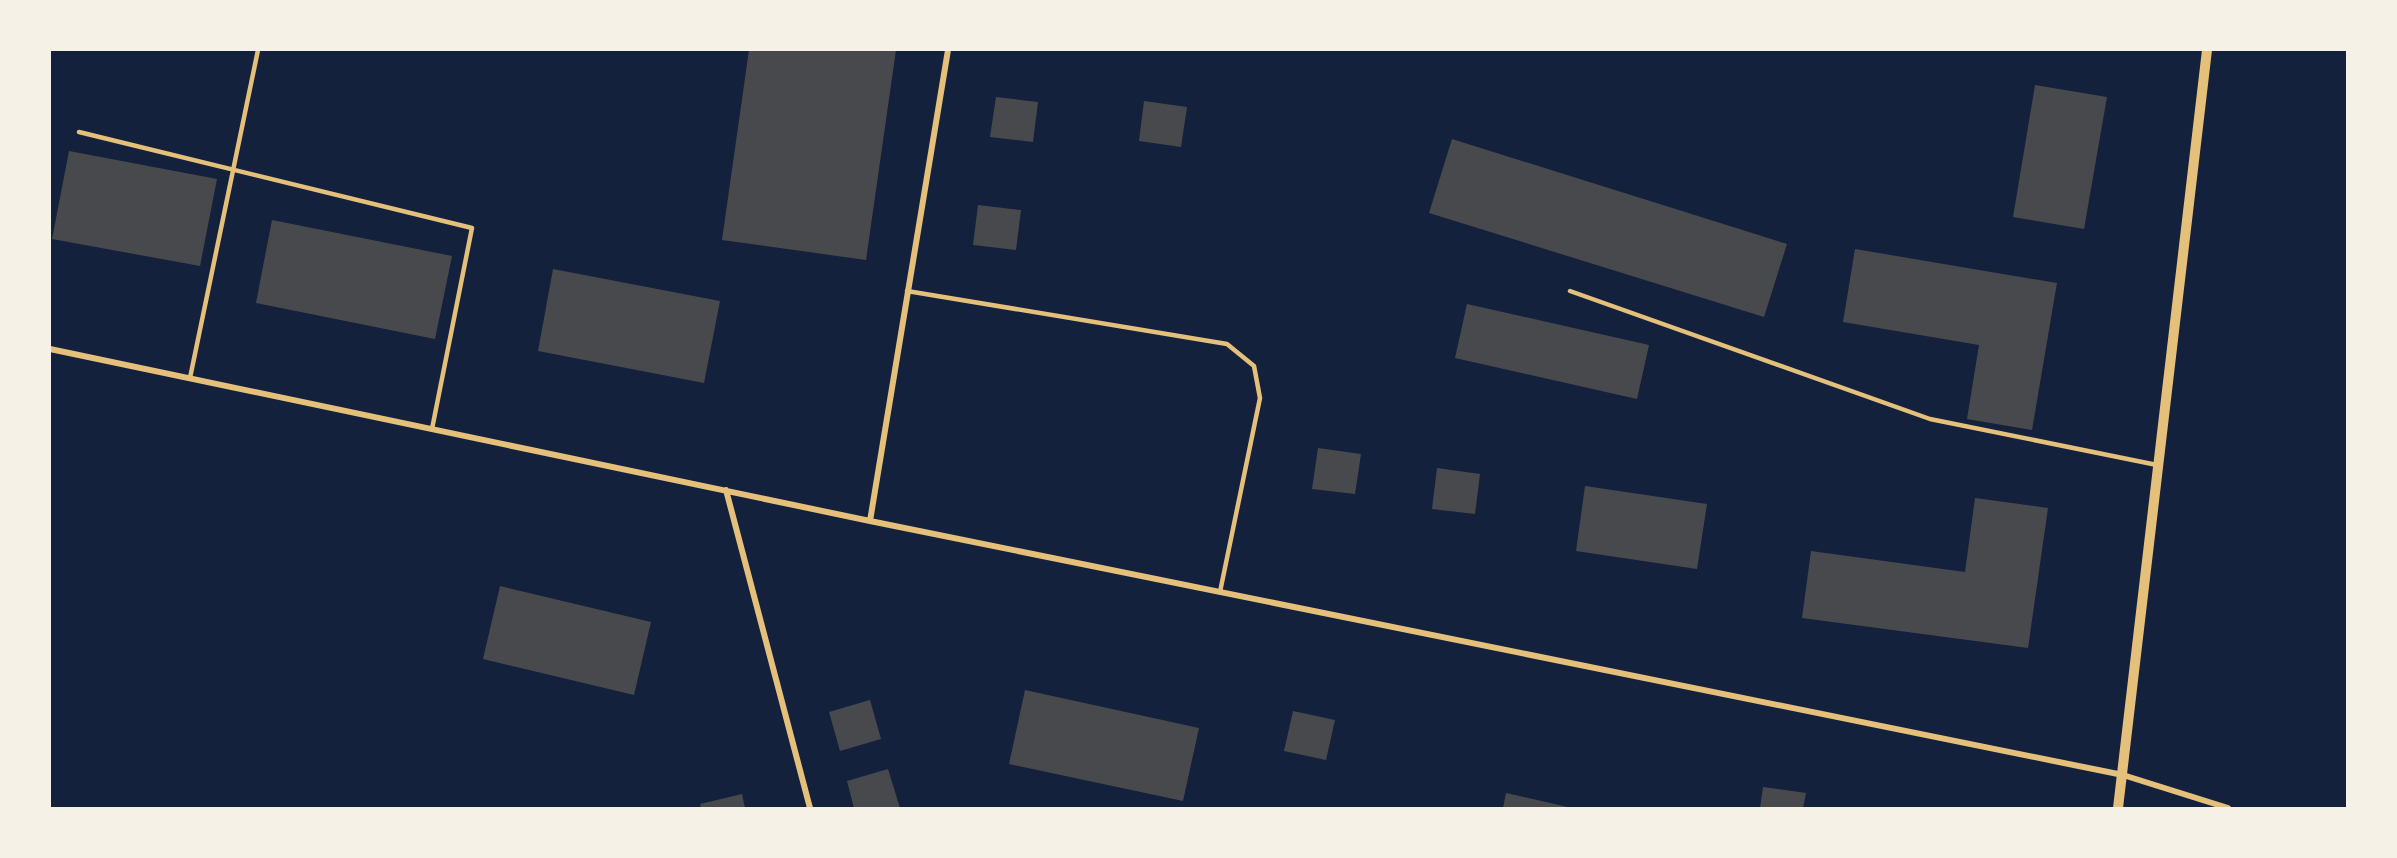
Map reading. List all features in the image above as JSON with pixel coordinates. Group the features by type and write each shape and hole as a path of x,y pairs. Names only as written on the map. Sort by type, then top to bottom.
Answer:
{"street":[{"path":"870,521 948,50"},
{"path":"2118,808 2207,50"},
{"path":"50,349 870,521 2123,775 2228,808"},
{"path":"726,490 810,808"}],"lane":[{"path":"190,378 258,50"},
{"path":"79,132 472,228 432,429"},
{"path":"908,291 1227,344 1254,366 1260,398 1220,592"},
{"path":"1570,291 1930,419 2159,465"}],"building":[{"path":"749,50 896,50 866,260 722,240"},
{"path":"2035,85 2107,97 2084,229 2013,217"},
{"path":"996,97 1038,102 1033,142 990,137"},
{"path":"1144,101 1187,107 1181,147 1139,141"},
{"path":"1452,139 1787,244 1764,317 1429,213"},
{"path":"69,151 217,179 200,266 52,239"},
{"path":"978,205 1021,210 1016,250 973,245"},
{"path":"272,220 452,256 435,339 256,303"},
{"path":"1855,249 2057,283 2032,430 1967,419 1979,345 1843,322"},
{"path":"553,269 720,301 704,383 538,351"},
{"path":"1467,304 1649,345 1637,399 1455,358"},
{"path":"1318,448 1361,454 1355,494 1312,489"},
{"path":"1437,468 1480,474 1475,514 1432,509"},
{"path":"1585,486 1707,504 1697,569 1576,551"},
{"path":"1975,498 2048,508 2028,648 1802,618 1811,551 1965,572"},
{"path":"500,586 651,622 634,695 483,659"},
{"path":"1025,690 1199,728 1183,801 1009,764"},
{"path":"870,700 881,739 840,751 829,712"},
{"path":"1293,711 1335,720 1326,760 1284,751"},
{"path":"888,769 900,808 854,808 847,781"},
{"path":"1763,787 1806,793 1803,808 1760,808"},
{"path":"1506,793 1572,808 1503,808"},
{"path":"742,794 745,808 701,808 700,804"}]}
